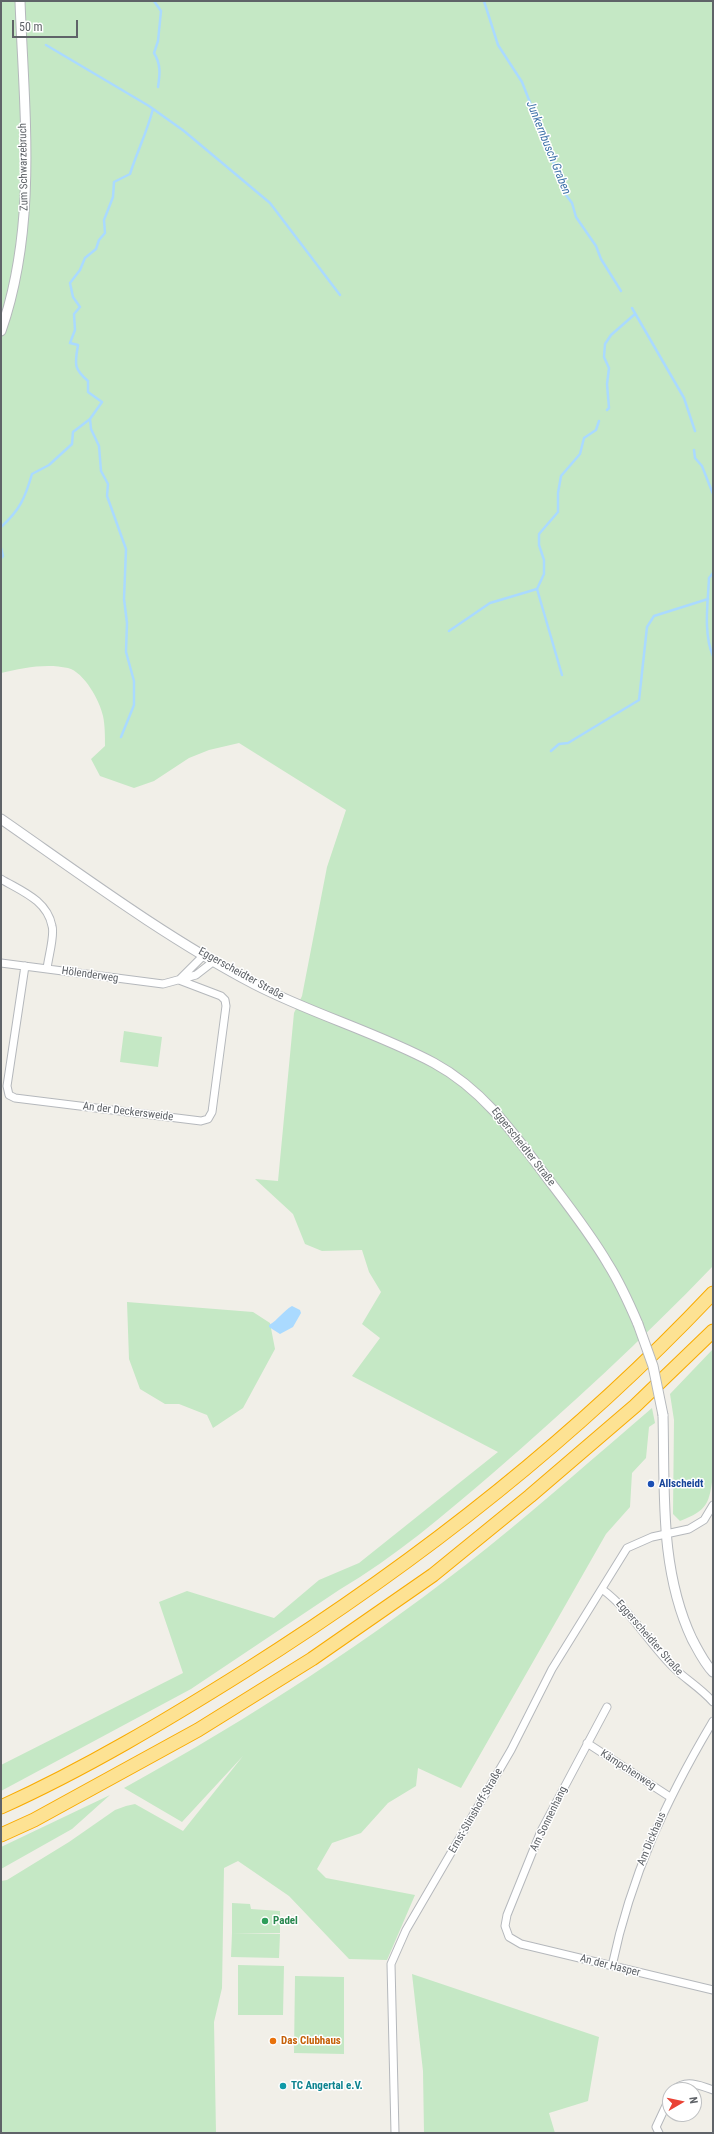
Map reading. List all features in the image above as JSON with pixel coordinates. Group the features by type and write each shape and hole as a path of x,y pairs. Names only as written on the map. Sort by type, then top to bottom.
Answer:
{"highway":[{"path":"1,1807 101,1756 192,1705 300,1636 416,1555 516,1477 598,1406 661,1348 713,1293"},
{"path":"1,1835 48,1813 198,1730 312,1660 426,1580 530,1496 635,1406 713,1331"}],"street":[{"name":"Zum Schwarzebruch","path":"1,331 10,307 19,265 25,221 26,188 20,1"},
{"name":"Eggerscheidter Straße","path":"1,819 104,890 214,961 278,996 390,1042 434,1063 486,1102 511,1129 594,1242 619,1283 638,1324 653,1366 663,1415 665,1534 669,1565 683,1619 697,1648 713,1672"},
{"path":"1,879 34,898 43,906 48,914 53,927 47,969"},
{"path":"178,980 204,955"},
{"name":"Hölenderweg","path":"1,963 150,984 169,983 196,975 214,961"},
{"name":"An der Deckersweide","path":"26,966 7,1086 9,1095 14,1098 202,1121 208,1119 212,1112 226,1006 225,1000 221,996 178,980"},
{"path":"665,1534 689,1529 704,1520 713,1505"},
{"name":"Ernst-Stinshoff-Straße","path":"395,2133 391,1964 406,1930 511,1750 552,1669 602,1589 615,1565 627,1548 644,1539 665,1534"},
{"name":"Eggerscheidter Straße","path":"602,1589 619,1602 653,1644 684,1678 704,1692 713,1702"},
{"name":"Am Sonnenhang","path":"508,1937 506,1926 507,1915 541,1831 607,1707"},
{"name":"Am Dickhaus","path":"612,1966 621,1924 635,1881 670,1797 713,1721"},
{"name":"Kämpchenweg","path":"587,1743 670,1797"},
{"name":"An der Hasper","path":"508,1937 521,1944 713,1990"},
{"path":"702,2087 713,2090"},
{"path":"659,2133 656,2128 662,2115"}],"green space":[{"path":"1,1 713,1 713,1266 633,1346 550,1423 493,1473 399,1550 191,1689 1,1791 1,1765 183,1673 159,1602 187,1591 274,1618 319,1580 359,1563 498,1452 352,1376 380,1338 362,1324 381,1292 369,1272 362,1250 322,1251 305,1244 293,1214 255,1179 278,1181 294,1013 302,996 327,867 346,810 239,743 209,750 189,758 154,781 134,788 100,776 91,759 105,746 105,727 103,716 95,695 80,675 68,668 51,666 26,668 1,673"},
{"path":"124,1031 162,1037 158,1067 120,1062"},
{"path":"127,1302 253,1312 270,1323 275,1349 243,1408 213,1428 207,1415 179,1404 165,1404 140,1389 129,1359"},
{"path":"713,1349 713,1475 710,1493 706,1505 702,1509 680,1521 673,1514 674,1420 670,1394"},
{"path":"652,1408 655,1423 649,1427 646,1458 632,1473 630,1507 606,1534 461,1788 418,1768 416,1786 388,1803 361,1833 332,1843 317,1869 326,1878 415,1895 387,1960 349,1959 289,1896 238,1861 224,1868 222,1988 214,2022 216,2133 1,2133 1,1881 7,1880 69,1842 115,1810 126,1806 135,1804 183,1831 243,1756 182,1822 124,1788 265,1705 400,1614 444,1582 508,1531"},
{"path":"110,1795 72,1829 1,1869 1,1847"},
{"path":"232,1903 250,1904 251,1909 280,1911 280,1933 232,1933"},
{"path":"232,1933 280,1934 279,1958 231,1957"},
{"path":"238,1965 284,1966 283,2015 238,2015"},
{"path":"412,1974 599,2037 588,2101 549,2113 555,2133 424,2133 423,2071"},
{"path":"295,1976 344,1977 344,2054 294,2053"}],"water":[{"path":"292,1306 300,1310 301,1313 293,1327 280,1334 269,1327 269,1325"}],"waterway":[{"path":"154,1 161,11 158,41 154,53 158,61 159,69 158,87"},
{"name":"Junkernbusch Graben","path":"484,1 498,45 522,82 566,195 572,203 576,217 596,246 601,259 621,291"},
{"path":"46,45 149,106 184,131 270,203 340,295"},
{"path":"1,527 8,521 21,503 32,474 49,465 72,444 73,432 90,419 102,402 88,392 88,381 80,373 76,365 78,345 70,343 75,330 74,314 80,307 73,297 70,283 80,270 85,258 96,249 99,240 105,233 104,220 113,197 114,182 130,174 153,109"},
{"name":"Junkernbusch Graben","path":"632,308 684,398 695,431"},
{"path":"607,410 609,408 607,384 609,368 604,357 605,344 611,335 635,314"},
{"path":"90,419 91,429 99,446 101,471 108,484 107,496 126,549 124,599 127,623 126,652 134,681 134,705 121,737"},
{"path":"562,675 537,589 544,574 544,560 539,545 539,534 558,512 558,493 561,476 580,454 584,438 596,430 599,421"},
{"name":"Junkernbusch Graben","path":"694,450 695,458 702,466 713,494"},
{"path":"1,548 3,556 1,558"},
{"name":"Junkernbusch Graben","path":"713,573 709,578 707,617 708,637 713,656"},
{"path":"449,631 490,603 537,589"},
{"path":"551,751 559,744 568,743 639,700 647,627 654,616 708,599"}],"place":[{"name":"Allscheidt","path":"651,1484"},
{"name":"Padel","path":"265,1921"},
{"name":"Das Clubhaus","path":"273,2041"},
{"name":"TC Angertal e.V.","path":"283,2086"}]}
